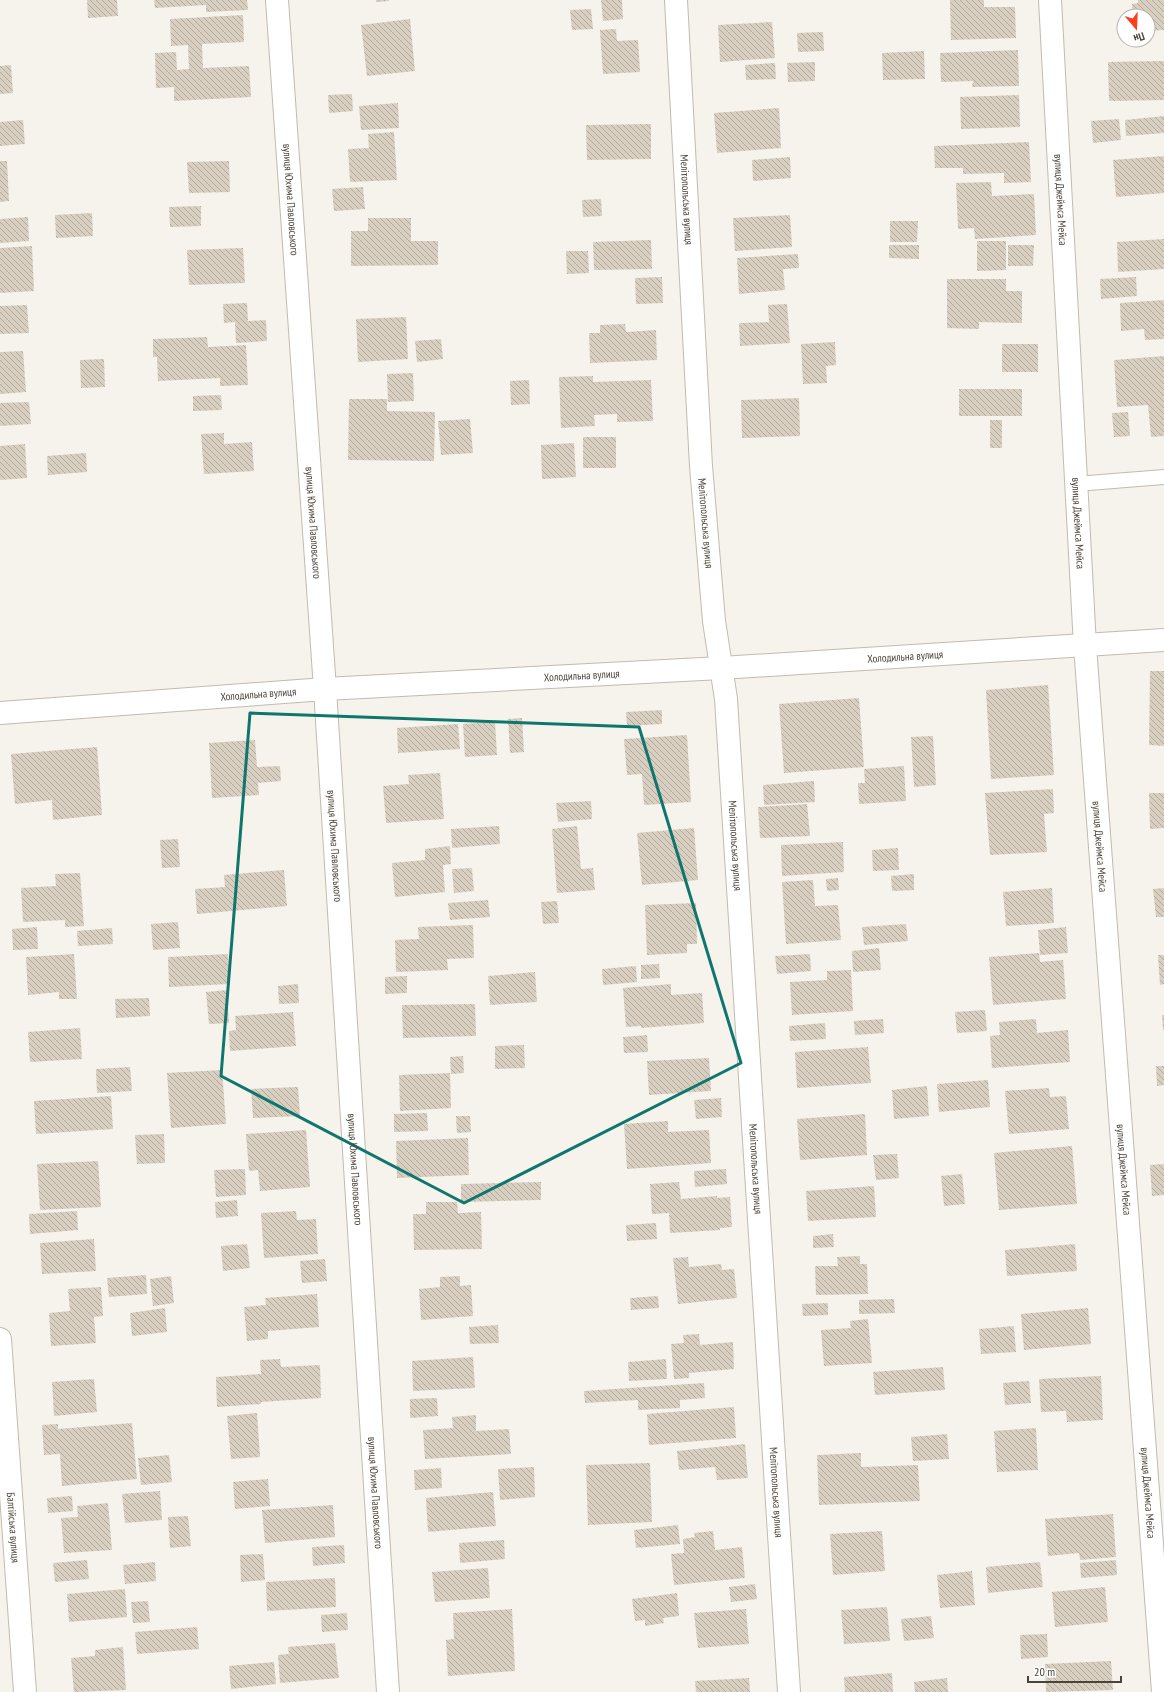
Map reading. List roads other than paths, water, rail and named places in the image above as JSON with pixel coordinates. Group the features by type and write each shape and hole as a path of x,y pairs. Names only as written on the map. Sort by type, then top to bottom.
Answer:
{"street":[{"name":"вулиця Юхима Павловського","path":"277,0 325,689 388,1692"},
{"name":"Мелітопольська вулиця","path":"676,0 701,466 714,621 726,699 789,1692"},
{"name":"вулиця Джеймса Мейса","path":"1050,0 1085,646 1164,1692"},
{"name":"Холодильна вулиця","path":"0,713 325,689 721,668 1164,640"},
{"name":"Балтійська вулиця","path":"0,1339 25,1692"}],"lane":[{"path":"1076,484 1164,477"}]}
